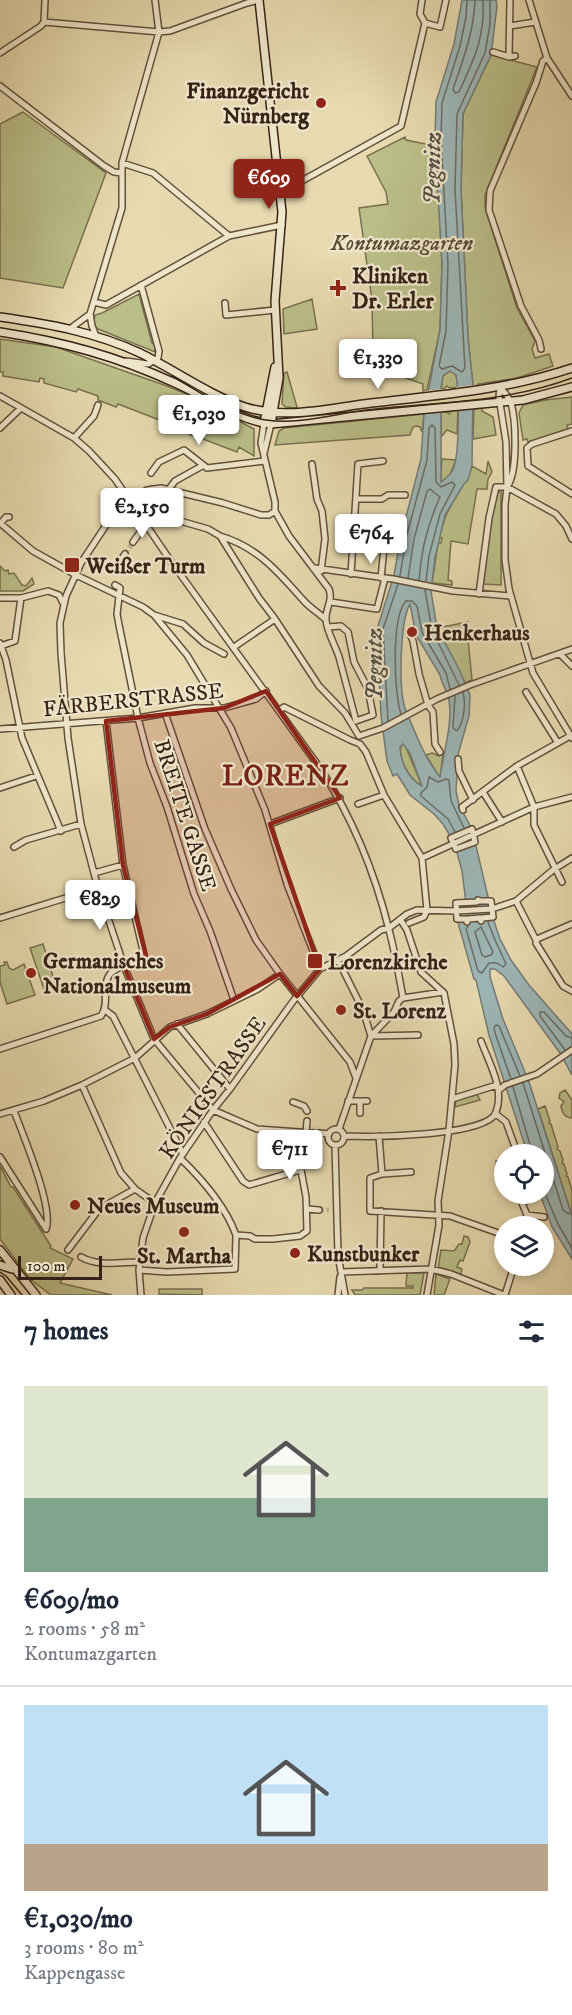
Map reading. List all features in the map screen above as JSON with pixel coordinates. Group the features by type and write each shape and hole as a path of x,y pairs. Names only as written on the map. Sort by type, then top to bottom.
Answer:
{"main road":[{"path":"259,0 282,225 275,283 276,357 279,378 268,424"},
{"path":"0,317 71,328 96,336 156,361 237,404 271,412 319,412 481,390 572,368"},
{"path":"0,332 66,343 121,361 175,383 237,415 268,424 510,401 537,397 572,387"},
{"path":"0,1250 36,1295"},
{"path":"0,1265 15,1270"},
{"path":"0,1280 11,1295"}],"street":[{"path":"44,22 45,0"},
{"path":"96,336 90,314 122,208 122,163 159,32 155,0"},
{"path":"0,54 44,22 170,31 259,0"},
{"path":"280,193 398,129 403,121 425,23 420,14 422,0"},
{"path":"425,23 440,27 446,0"},
{"path":"493,52 512,57 510,0"},
{"path":"529,0 547,58 572,96"},
{"path":"510,26 535,22"},
{"path":"541,349 539,340 521,306 489,210 489,200 490,191 536,83 543,61 547,58"},
{"path":"0,86 104,166 114,172 122,172"},
{"path":"122,163 153,173 229,236"},
{"path":"94,302 106,305 229,236 282,225"},
{"path":"121,361 146,364 158,358 159,351 141,285"},
{"path":"225,303 226,315 275,310"},
{"path":"71,328 90,314"},
{"path":"500,387 510,401 514,434 514,466 512,481 507,487"},
{"path":"463,810 462,807 517,766 572,736 540,687 530,665 511,596 505,560 504,505 507,463 499,401 500,387"},
{"path":"0,396 74,438 115,479 340,798 388,926 403,998"},
{"path":"74,438 94,416 98,405"},
{"path":"0,428 21,408"},
{"path":"268,424 261,443 275,502 275,511 289,536 329,589 332,601 325,619"},
{"path":"572,431 532,444 527,448 528,466 572,494"},
{"path":"152,473 159,462 184,450 207,468 264,458"},
{"path":"353,575 358,464 383,461"},
{"path":"312,464 317,499 322,511 325,539 321,571"},
{"path":"170,489 175,481 202,466"},
{"path":"479,594 496,487 507,487 556,514 566,526 572,539"},
{"path":"275,511 269,515 261,515 170,489 152,489 118,507 87,554 63,604 60,623 67,724 81,824 98,888 124,966 154,1040 213,1110 257,1129 329,1134"},
{"path":"152,489 149,505 157,518"},
{"path":"357,499 382,499 388,495 405,495"},
{"path":"9,517 1,523 33,551 119,597 143,607 154,615 187,655 231,728 270,824 287,884 320,969"},
{"path":"133,542 146,524 157,518 170,517 208,529 252,550 288,580 305,603 325,619 341,664 356,721 373,715 368,689 354,662 348,632 341,626 328,627"},
{"path":"332,601 377,609 383,578 385,537 390,530"},
{"path":"220,536 319,686 345,713 366,752 384,795 422,858 427,910"},
{"path":"119,563 124,554"},
{"path":"315,568 321,571 393,579 453,591 511,596"},
{"name":"BREITE GASSE","path":"115,585 120,588 119,625 138,718 150,763 167,807 194,894 210,931 234,1000"},
{"path":"0,598 21,598 48,591 61,597 63,604"},
{"path":"21,598 15,641 1,644 19,728 36,776 61,830"},
{"path":"154,615 183,624 204,643 224,654"},
{"path":"234,647 275,619"},
{"path":"409,632 428,705 433,712 435,744 439,750 431,752"},
{"path":"280,710 284,707 350,740 357,739 384,728 447,695 512,669 530,665 572,649"},
{"path":"560,654 572,666"},
{"name":"FÄRBERSTRASSE","path":"0,729 138,718 202,707 221,708 256,699 266,691"},
{"path":"526,692 558,743"},
{"path":"165,713 205,829 231,890 256,940 350,1062 356,1078"},
{"path":"103,1013 111,972 142,958 145,952 123,865 106,721"},
{"path":"458,759 459,771 474,799"},
{"path":"517,766 534,807 534,825 554,870 562,882"},
{"path":"0,788 36,776"},
{"path":"483,792 502,822"},
{"path":"358,804 384,795"},
{"path":"422,858 534,807 572,797"},
{"path":"270,824 340,798"},
{"path":"14,847 26,840 81,824"},
{"path":"456,911 492,909 516,901 569,860 572,869"},
{"path":"94,873 123,865"},
{"path":"0,918 98,888"},
{"path":"490,901 493,917 482,918 481,921 480,918 468,919 467,922 466,919 457,919 456,911 456,903 490,901"},
{"path":"516,901 536,940 536,946 563,986 572,991"},
{"name":"KÖNIGSTRASSE","path":"141,1295 139,1270 143,1238 155,1203 204,1122 297,996 320,969 376,938 381,930 400,919 427,910 456,911"},
{"name":"KÖNIGSTRASSE","path":"409,922 417,915"},
{"path":"400,919 407,930 421,972 443,992 454,1044 455,1065 449,1131 438,1201 439,1225 427,1295"},
{"path":"536,940 572,924"},
{"path":"338,960 363,1011 371,1036"},
{"path":"0,1114 14,1111 82,1085 135,1058 174,1025 207,1014 258,989 280,974"},
{"path":"339,1130 371,1036 394,1012 403,998 443,992"},
{"path":"0,1048 103,1013 112,1016 182,1156 209,1189 229,1219 236,1235 234,1238 235,1269 167,1272 139,1270"},
{"path":"174,1025 230,1089"},
{"path":"371,1036 418,1035"},
{"path":"344,1136 414,1135 475,1126 490,1120 496,1114 498,1087 481,1041"},
{"path":"452,1099 505,1085 541,1072 572,1050"},
{"path":"82,1085 121,1173 135,1189 155,1203"},
{"path":"348,1101 367,1101"},
{"path":"360,1101 360,1113"},
{"path":"293,1102 304,1106 307,1111"},
{"path":"0,1157 46,1229 48,1224 44,1200 14,1111"},
{"path":"496,1114 506,1122 514,1144"},
{"path":"307,1121 312,1133"},
{"path":"204,1122 243,1181 249,1185 300,1170"},
{"path":"334,1129 339,1130 344,1136 342,1143 335,1145 329,1141 329,1134 334,1129"},
{"path":"236,1235 250,1236 255,1239 302,1236 307,1231 307,1209 294,1132"},
{"path":"379,1136 382,1174"},
{"path":"335,1145 340,1272 338,1295"},
{"path":"411,1172 382,1174 370,1178 370,1211 450,1216 494,1231"},
{"path":"68,1250 99,1209 135,1189"},
{"path":"524,1204 527,1215 536,1216"},
{"path":"307,1209 319,1210"},
{"path":"329,1210 336,1209"},
{"path":"380,1271 381,1211"},
{"path":"81,1257 89,1262 140,1262"},
{"path":"340,1272 431,1269 451,1274 505,1295 511,1276"},
{"path":"340,1272 345,1295"}],"highlighted area":[{"path":"266,691 340,798 270,824 320,969 297,996 280,974 207,1014 170,1027 154,1039 124,966 146,956 123,865 106,721 224,708"}],"green space":[{"path":"491,55 537,67 485,195 485,208 517,308 535,341 532,349 535,358 549,354 553,366 517,378 473,385 468,338 461,189 463,114"},
{"path":"23,112 106,173 63,288 0,278 0,124"},
{"name":"Kontumazgarten","path":"405,137 406,140 436,146 442,264 440,330 427,390 423,391 423,384 406,378 412,360 411,352 373,354 372,300 359,208 388,204 386,192 367,156"},
{"path":"139,294 152,343 155,345 155,352 98,329 93,324 95,315"},
{"path":"312,299 317,329 284,334 283,309"},
{"path":"0,339 56,347 189,395 254,429 254,456 239,447 237,452 203,439 204,435 198,433 197,437 161,424 162,421 118,404 116,407 98,400 98,396 78,389 76,392 44,383 44,379 40,378 39,382 3,376 3,372 0,372"},
{"path":"450,371 456,375 459,387 447,386 441,389 443,376"},
{"path":"287,372 296,408 282,404 284,373"},
{"path":"572,397 572,424 567,425 568,429 528,442 527,439 523,440 519,413 523,405"},
{"path":"482,408 482,411 493,417 496,435 473,439 474,409"},
{"path":"458,410 457,434 447,430 441,437 441,412 449,414 451,411"},
{"path":"424,414 422,432 420,427 416,426 413,427 410,435 275,445 279,431 284,428"},
{"path":"442,459 456,460 449,477 440,483"},
{"path":"488,461 492,472 488,479 487,489 477,489 468,544 451,541 448,580 452,581 452,585 432,583 438,543 441,543 442,538 439,538 446,515 472,466 486,474"},
{"path":"498,491 501,492 501,585 482,584 491,518"},
{"path":"0,566 5,571 8,570 9,574 14,573 22,585 26,586 32,578 34,584 23,591 0,591"},
{"path":"468,622 472,680 465,683 437,628"},
{"path":"402,744 405,745 422,786 405,768 401,755"},
{"path":"432,753 439,756 440,753 443,754 440,778 426,755"},
{"path":"43,944 56,986 44,989 30,948"},
{"path":"4,962 7,962 9,968 13,970 24,964 35,995 7,1004 0,982 0,966 5,965"},
{"path":"565,1090 572,1100 572,1118 566,1116 561,1109 564,1102 559,1098 560,1093"},
{"path":"477,1094 480,1100 455,1107 456,1100"},
{"path":"545,1106 557,1149 563,1160 562,1163 572,1190 572,1216 554,1159 554,1144 549,1144 538,1109"},
{"path":"0,1166 11,1187 51,1246 50,1248 73,1259 60,1283 112,1295 51,1295 30,1279 0,1239"},
{"path":"464,1236 468,1237 470,1242 463,1261 460,1260 457,1267 462,1269 460,1276 438,1269 441,1250 454,1251 459,1244 462,1244"},
{"path":"407,1273 424,1273 420,1295 355,1295 352,1290 413,1288 413,1286 406,1286"},
{"path":"436,1274 450,1279 444,1295 434,1295"},
{"path":"159,1289 202,1289 202,1295 159,1294"}],"water":[{"path":"462,0 496,0 491,55 463,114 461,189 468,338 473,385 472,466 468,480 445,515 435,558 431,591 437,628 470,695 469,716 458,754 456,791 459,805 472,829 493,918 500,939 511,960 529,985 572,1034 572,1075 560,1053 504,976 495,969 490,969 490,977 503,1019 529,1082 549,1144 524,1144 489,1035 476,980 457,919 468,919 462,871 456,849 443,824 410,795 397,774 393,776 387,761 381,716 377,629 394,575 401,536 421,459 424,414 440,330 442,264 435,139 436,102 454,44","holes":["450,371 456,375 457,451 452,471 441,482 441,389 443,376","410,604 416,635 440,675 448,698 449,729 440,777 421,745 403,701 402,640","403,744 410,753 422,786 406,770 400,747"]},
{"path":"554,1160 572,1216 572,1259 554,1230 554,1216 548,1216 544,1204 554,1204"}],"pier":[{"path":"476,381 477,408 455,411 456,387 474,385"},
{"path":"444,389 444,412 422,414 424,391"}],"tunnel":[{"path":"125,554 133,542"},
{"path":"319,1210 329,1210"}],"tram line":[{"path":"172,376 229,408 254,417 278,421 304,420 366,410 496,397 572,378"},
{"path":"0,1272 22,1295"}],"place":[{"name":"Finanzgericht Nürnberg","path":"321,103"},
{"name":"Kliniken Dr. Erler","path":"338,288"},
{"name":"Weißer Turm","path":"72,565"},
{"name":"Henkerhaus","path":"412,632"},
{"name":"Lorenzkirche","path":"315,961"},
{"name":"Germanisches Nationalmuseum","path":"31,973"},
{"name":"St. Lorenz","path":"341,1010"},
{"name":"Neues Museum","path":"75,1205"},
{"name":"St. Martha","path":"184,1232"},
{"name":"Kunstbunker","path":"295,1253"}],"district":[{"name":"LORENZ","path":"286,775"}],"water label":[{"name":"Pegnitz","path":"432,168"},
{"name":"Pegnitz","path":"374,664"}]}
